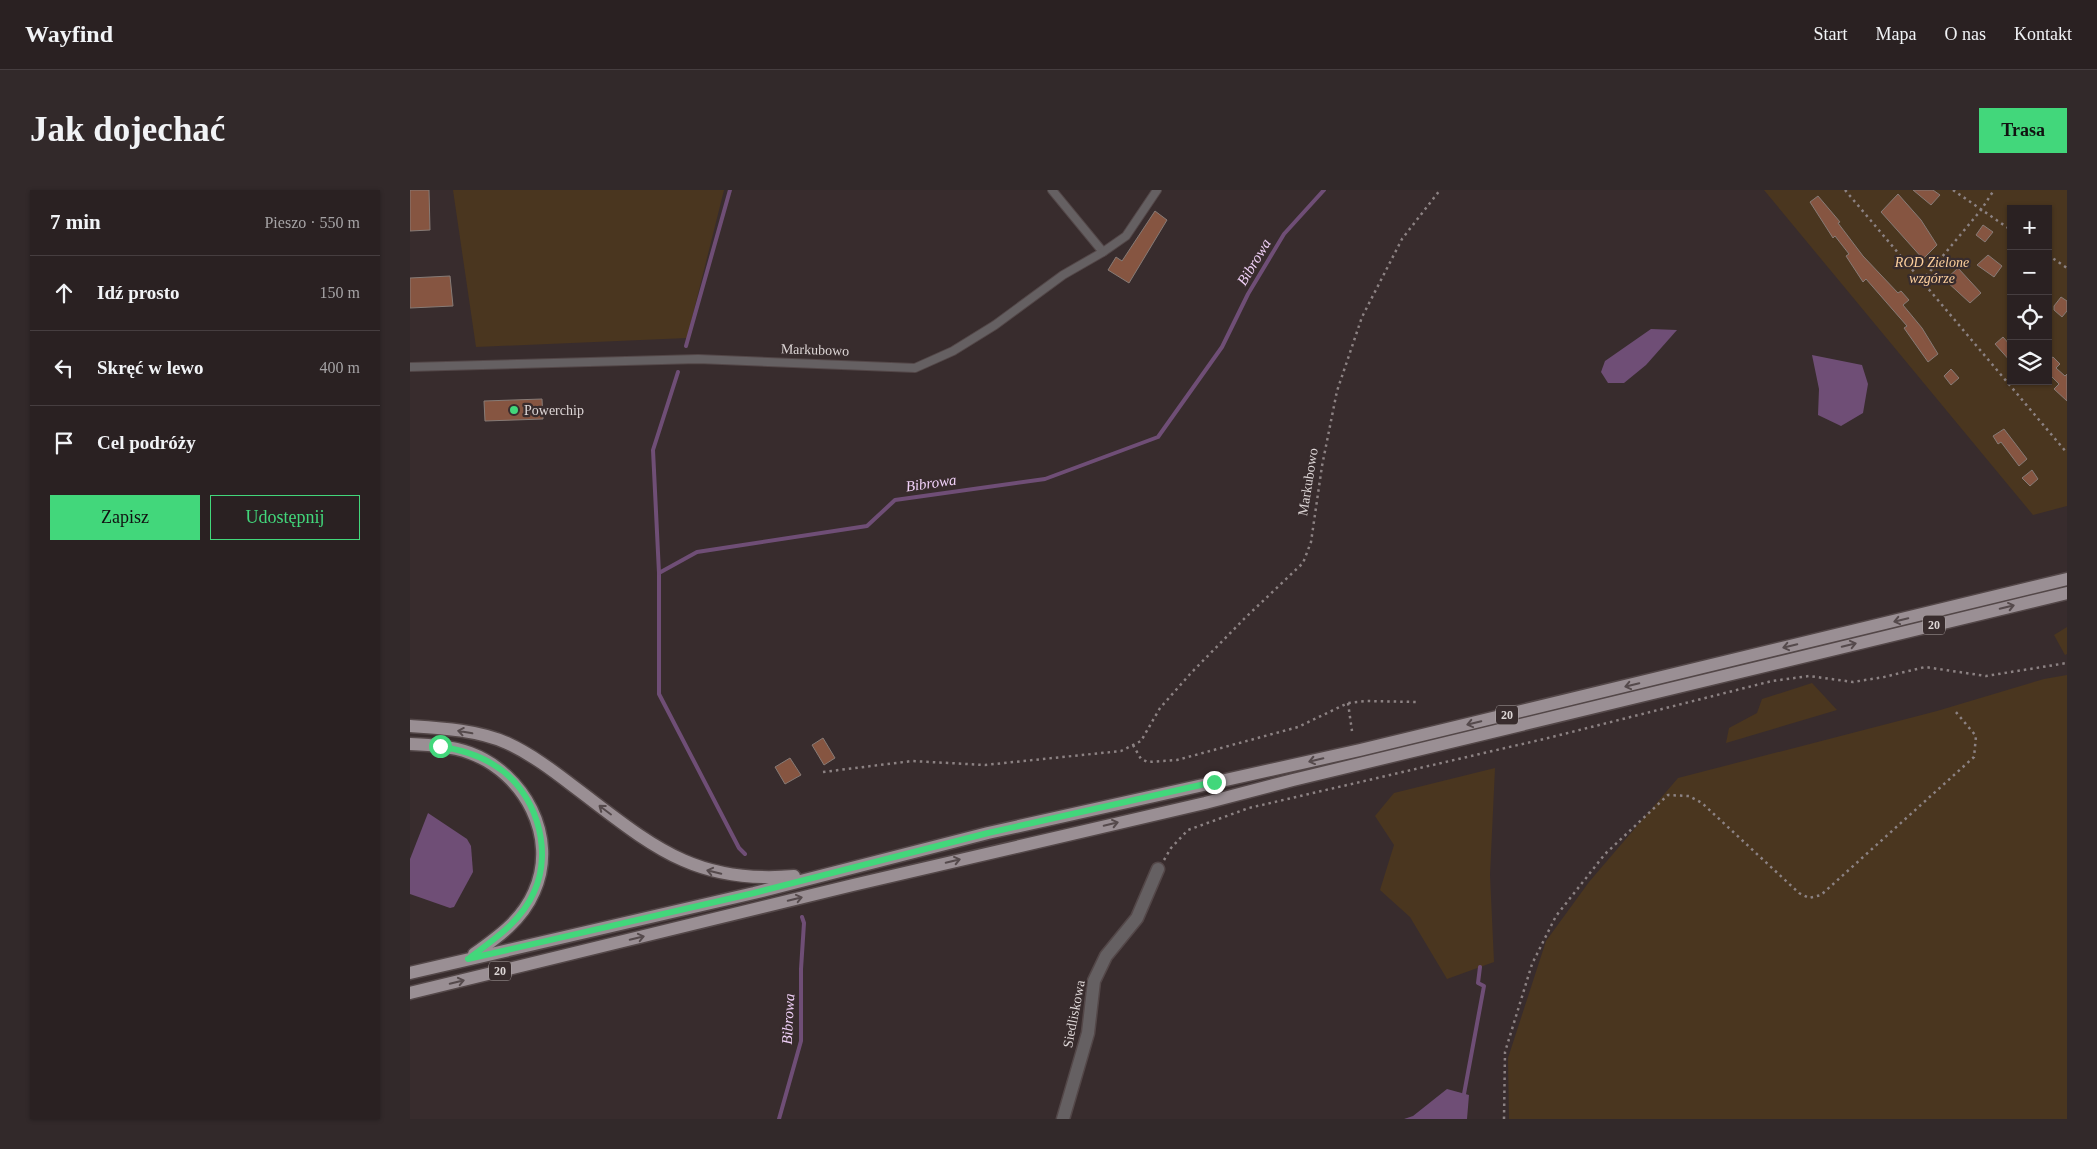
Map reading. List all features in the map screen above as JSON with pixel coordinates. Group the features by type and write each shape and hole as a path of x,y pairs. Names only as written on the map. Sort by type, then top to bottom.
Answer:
{"main road":[{"name":"20","path":"410,973 754,893 988,833 1352,752 2067,579"},
{"name":"20","path":"410,993 2067,593"},
{"path":"410,726 439,728 505,742 540,761 665,853 690,865 719,873 763,878 796,876 847,868"},
{"path":"410,744 440,746 470,753 495,765 516,784 530,806 539,827 543,850 535,892 520,915 501,935 468,959"}],"street":[{"name":"Siedliskowa","path":"1063,1119 1088,1033 1094,981 1106,956 1137,918 1158,869"}],"lane":[{"path":"1052,190 1103,252"},
{"name":"Markubowo","path":"410,367 698,359 915,368 961,346 995,325 1063,275 1126,236 1157,190"}],"path":[{"name":"Markubowo","path":"1133,745 1141,740 1160,708 1191,672 1303,563 1312,542 1322,466 1337,391 1362,317 1402,239 1440,190"},
{"path":"1845,190 2067,453"},
{"path":"1953,190 2007,227"},
{"path":"1922,281 1981,210 1994,190"},
{"path":"2052,258 2067,268"},
{"path":"1158,869 1171,848 1188,830 1249,808 1548,738 1772,680 1809,676 1852,682 1884,677 1926,666 1986,676 2067,663"},
{"path":"823,772 912,761 985,765 1121,751 1133,745 1141,759 1148,762 1177,760 1298,727 1348,703 1367,701 1416,702"},
{"path":"1348,703 1352,731"},
{"path":"1504,1119 1505,1052 1532,964 1556,916 1605,854 1668,795 1689,796 1702,803 1799,894 1809,898 1821,894 1974,757 1976,736 1955,711"}],"green space":[{"path":"453,190 724,190 687,338 476,347"},
{"name":"ROD Zielone wzgórze","path":"1764,190 2067,190 2067,506 2033,515"},
{"path":"2067,627 2067,654 2065,655 2054,635"},
{"path":"2067,675 2067,1119 1509,1119 1508,1058 1546,941 1589,882 1678,778 1937,711 2044,679"},
{"path":"1812,683 1837,710 1726,743 1729,728 1757,713 1762,699"},
{"path":"1495,768 1490,875 1494,962 1447,979 1410,917 1380,890 1394,845 1375,816 1394,793"}],"shaded area":[{"path":"1651,329 1677,330 1646,365 1624,383 1608,383 1601,372 1605,361"},
{"path":"1812,355 1862,365 1868,384 1863,413 1841,426 1818,415 1819,389"},
{"path":"428,813 467,839 471,846 473,872 454,907 450,908 410,894 410,859"},
{"path":"1447,1089 1469,1095 1467,1119 1404,1119 1413,1116"}],"building":[{"path":"410,190 429,190 430,230 410,231"},
{"path":"1913,190 1933,190 1940,195 1931,205"},
{"path":"1898,194 1921,220 1937,245 1923,259 1881,212"},
{"path":"1818,196 1840,222 1838,223 1863,256 1898,293 1901,291 1909,300 1903,305 1922,328 1938,354 1928,362 1904,328 1907,326 1866,279 1863,282 1846,256 1849,254 1835,236 1833,238 1810,202"},
{"path":"1155,211 1167,220 1129,283 1108,270 1116,257 1122,261"},
{"path":"1983,225 1993,232 1985,242 1976,235"},
{"path":"1988,255 2002,266 1994,277 1977,265"},
{"path":"1958,268 1981,293 1970,303 1945,280"},
{"path":"450,276 453,306 410,308 410,278"},
{"path":"2061,297 2067,301 2067,311 2062,317 2054,310 2054,306"},
{"path":"2003,337 2007,342 2007,358 1995,344"},
{"path":"2052,358 2060,364 2056,368 2065,376 2067,374 2067,401 2054,389 2059,384 2052,377"},
{"path":"1951,369 1959,378 1951,385 1944,376"},
{"name":"Powerchip","path":"542,399 543,419 485,421 484,401"},
{"path":"2004,429 2027,459 2019,466 2001,442 1998,444 1993,436"},
{"path":"2032,470 2038,479 2030,486 2022,478"},
{"path":"823,738 835,758 824,765 812,745"},
{"path":"790,758 801,775 785,784 775,767"}],"waterway":[{"path":"686,346 730,190"},
{"name":"Bibrowa","path":"659,573 697,552 867,526 895,500 1045,479 1158,437 1222,347 1248,294 1284,234 1324,190"},
{"name":"Bibrowa","path":"678,372 653,450 659,573 659,694 739,848 745,854"},
{"name":"Bibrowa","path":"779,1119 801,1041 801,969 804,923 802,917"},
{"path":"1464,1094 1484,986 1478,983 1480,967"}],"place":[{"name":"Powerchip","path":"514,410"}],"route":[{"path":"440,746 470,753 495,765 516,784 530,806 539,827 543,850 535,892 520,915 501,935 468,959 754,893 988,833 1214,782"}]}
